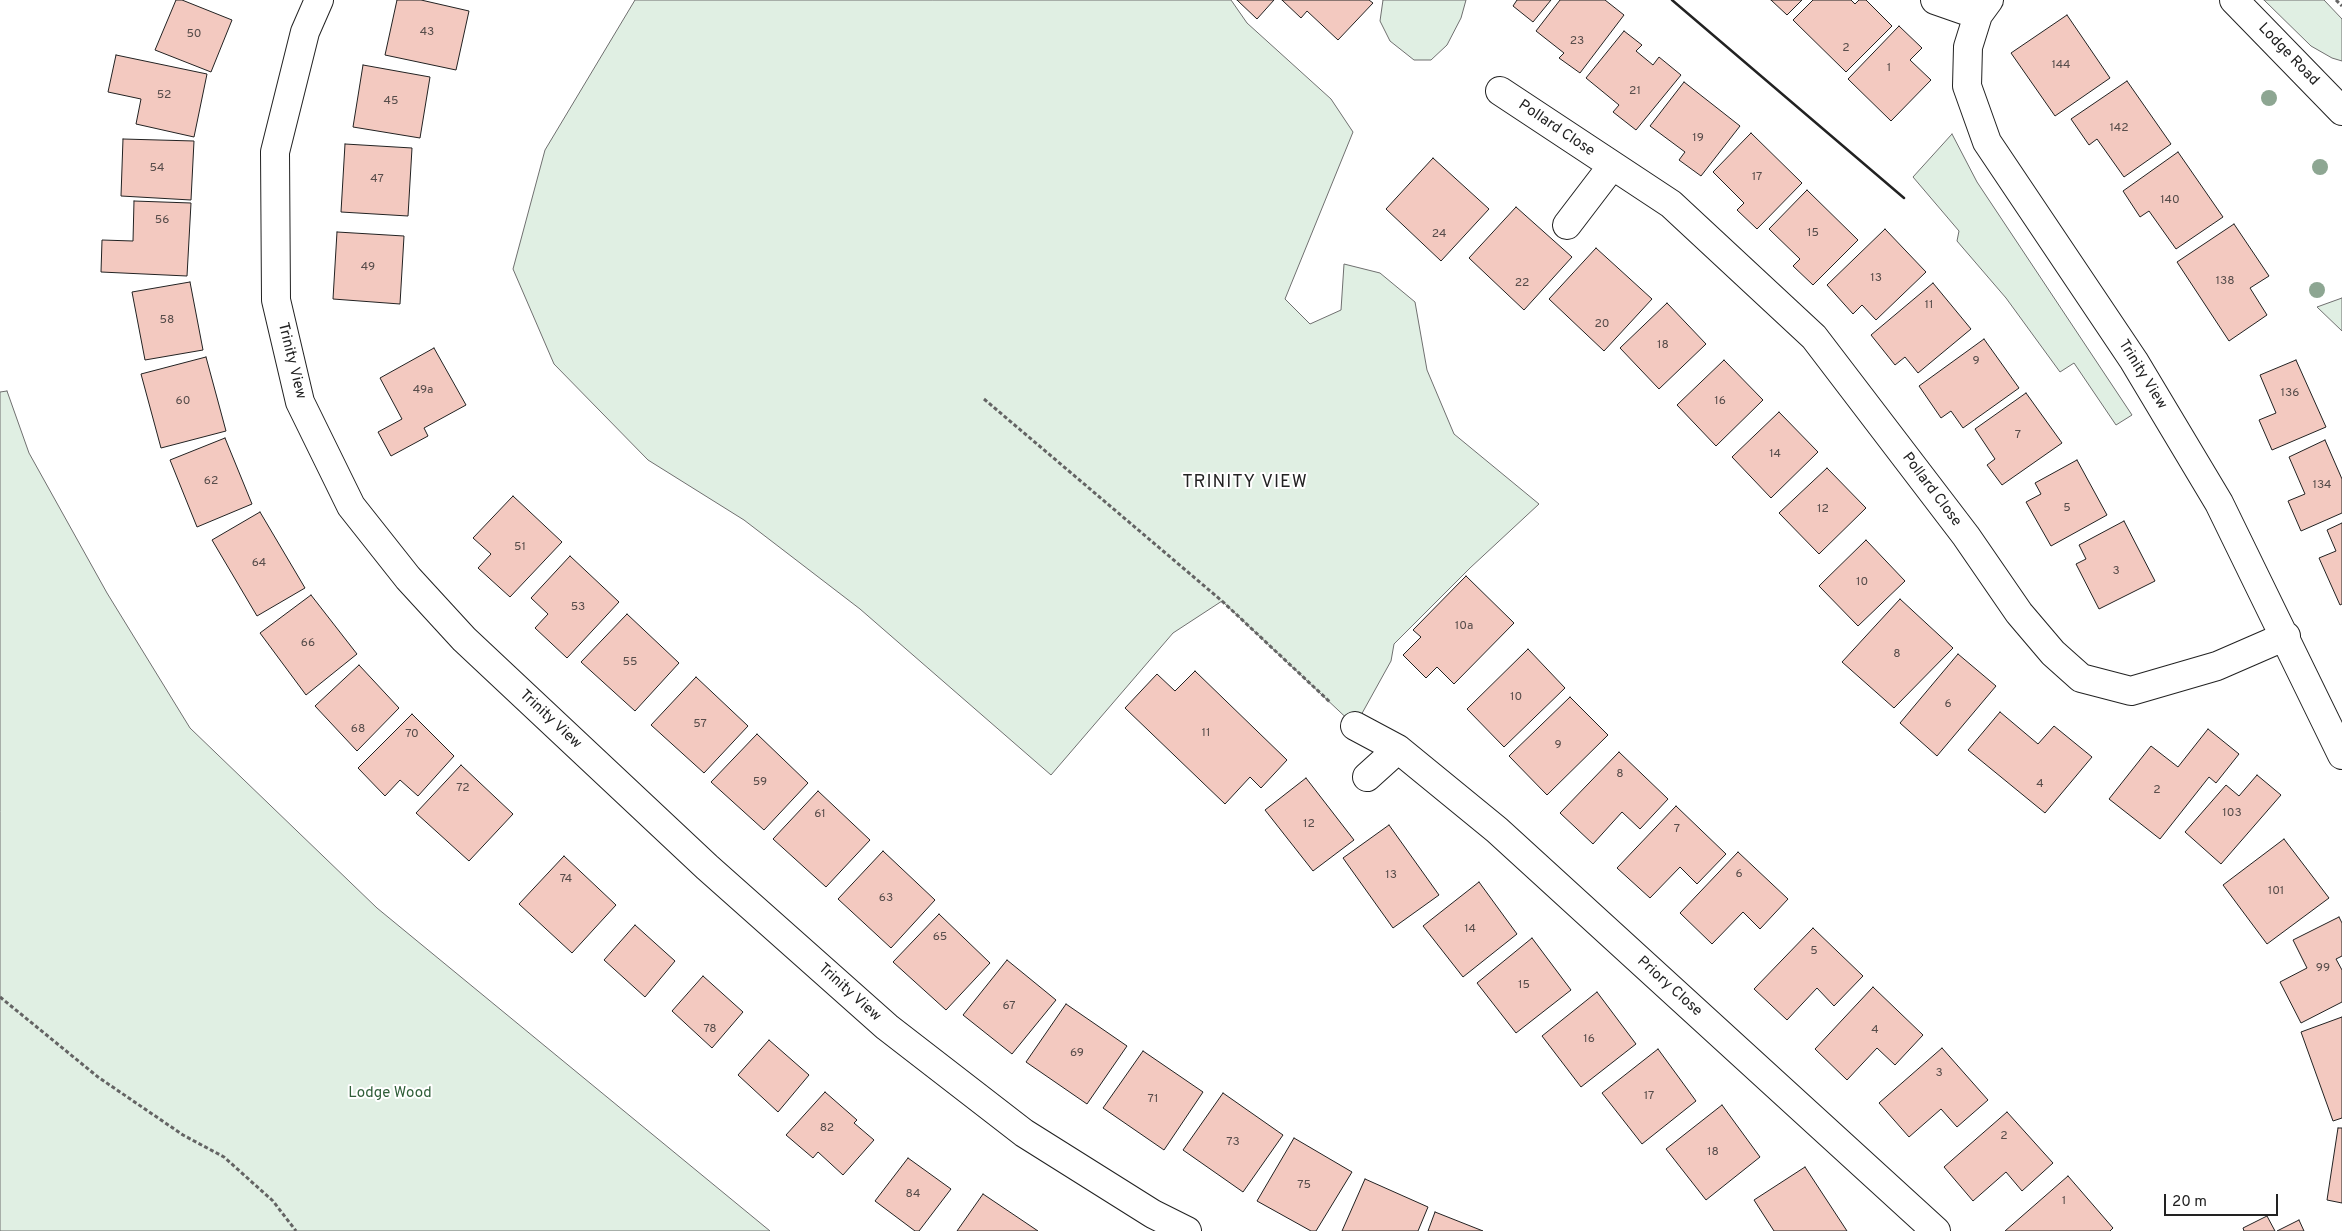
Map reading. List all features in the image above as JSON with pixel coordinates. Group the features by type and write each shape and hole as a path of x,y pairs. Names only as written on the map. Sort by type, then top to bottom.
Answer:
{"street":[{"name":"Trinity View","path":"319,0 305,32 275,152 276,300 300,402 351,506 408,578 464,639 707,867 887,1027 1024,1133 1153,1214 1188,1231"},
{"path":"1936,0 1983,8"},
{"name":"Lodge Road","path":"2234,0 2342,110"},
{"name":"Trinity View","path":"1983,8 1968,48 1968,86 1987,142 2134,360 2219,502 2286,636 2342,756"},
{"name":"Pollard Close","path":"1500,91 1670,204 1814,337 1966,536 2019,613 2053,653 2081,678 2131,691 2217,666 2286,636"},
{"path":"1567,225 1612,166"},
{"name":"Priory Close","path":"1355,726 1398,749 1498,830 1936,1231"},
{"path":"1367,777 1398,749"}],"path":[{"path":"2336,0 2342,6"},
{"path":"984,399 1222,601 1355,726"},
{"path":"0,997 98,1077 184,1135 224,1157 273,1202 296,1231"}],"green space":[{"path":"635,0 1231,0 1247,23 1331,99 1353,132 1285,299 1310,324 1341,310 1344,264 1380,273 1415,302 1427,370 1454,434 1539,504 1470,568 1394,644 1391,661 1355,726 1222,601 1173,633 1051,775 860,609 744,520 648,460 554,364 513,269 545,150"},
{"path":"1383,0 1466,0 1461,18 1447,45 1431,60 1414,60 1390,41 1380,21"},
{"path":"2264,0 2324,0 2342,19 2342,61 2332,58 2311,46"},
{"path":"1952,134 1977,182 2132,415 2116,425 2074,363 2060,372 2006,298 1957,241 1959,231 1913,177"},
{"path":"2342,298 2342,331 2317,307"},
{"name":"Lodge Wood","path":"7,391 29,453 107,593 190,728 377,908 770,1231 0,1231 0,392"}],"building":[{"path":"176,0 182,0 232,20 211,72 155,50"},
{"path":"397,0 421,0 469,11 456,70 385,55"},
{"path":"1237,0 1274,0 1257,19"},
{"path":"1282,0 1369,0 1373,3 1338,40 1307,11 1301,18"},
{"path":"1517,0 1551,0 1533,22 1513,6"},
{"path":"1560,0 1605,0 1624,15 1580,73 1559,58 1564,53 1536,31"},
{"path":"1771,0 1802,0 1787,15"},
{"path":"1813,0 1851,0 1855,4 1859,0 1866,0 1892,26 1846,72 1793,20"},
{"path":"2067,15 2110,78 2055,116 2011,53"},
{"path":"1899,26 1922,48 1910,60 1931,80 1891,121 1848,79"},
{"path":"1624,31 1642,45 1636,51 1653,65 1659,57 1681,75 1636,130 1613,112 1619,105 1586,78"},
{"path":"116,55 207,74 194,137 136,124 141,99 108,92"},
{"path":"363,65 430,77 420,138 353,127"},
{"path":"2127,81 2171,144 2124,177 2097,139 2089,145 2071,119"},
{"path":"1684,82 1740,126 1701,176 1679,160 1685,152 1650,126"},
{"path":"1751,133 1802,183 1757,229 1737,210 1744,203 1713,172"},
{"path":"123,139 194,141 191,200 121,196"},
{"path":"345,144 412,148 408,216 341,212"},
{"path":"2178,152 2223,217 2176,249 2149,211 2140,217 2123,191"},
{"path":"1433,158 1489,209 1441,261 1386,209"},
{"path":"1807,190 1858,240 1813,285 1793,266 1800,259 1769,229"},
{"path":"134,201 191,203 187,276 101,272 102,240 133,241"},
{"path":"1516,207 1572,257 1524,310 1469,258"},
{"path":"2234,224 2269,276 2250,288 2267,315 2229,341 2177,262"},
{"path":"1885,229 1926,272 1876,320 1862,305 1853,314 1827,285"},
{"path":"337,232 404,236 400,304 333,299"},
{"path":"1596,248 1652,299 1604,351 1549,299"},
{"path":"190,282 203,350 145,360 132,292"},
{"path":"1933,283 1971,329 1918,373 1905,357 1895,365 1871,335"},
{"path":"1667,303 1706,344 1659,389 1620,348"},
{"path":"1984,339 2019,388 1963,428 1951,411 1941,418 1919,386"},
{"path":"434,348 466,405 424,428 428,436 391,456 378,432 402,419 380,378"},
{"path":"206,357 226,431 161,448 141,374"},
{"path":"1724,360 1763,400 1716,446 1677,405"},
{"path":"2296,360 2326,427 2272,450 2259,420 2276,413 2260,375"},
{"path":"2026,393 2062,443 2002,485 1987,465 1995,459 1975,429"},
{"path":"1779,412 1818,452 1771,498 1732,457"},
{"path":"225,438 252,504 197,527 170,460"},
{"path":"2325,440 2342,479 2342,513 2301,531 2288,501 2305,494 2289,457"},
{"path":"2077,460 2107,515 2051,546 2026,502 2041,494 2035,483"},
{"path":"1827,468 1866,508 1819,554 1779,513"},
{"path":"513,496 562,542 510,597 478,568 491,554 473,538"},
{"path":"260,512 305,588 257,616 212,540"},
{"path":"2124,521 2155,581 2099,609 2076,564 2086,559 2079,545"},
{"path":"2342,523 2342,604 2340,605 2319,558 2336,551 2327,530"},
{"path":"1866,540 1905,581 1858,626 1819,586"},
{"path":"570,556 619,602 567,658 535,628 548,614 531,598"},
{"path":"1466,576 1514,623 1454,684 1437,667 1426,678 1403,655 1421,637 1413,630"},
{"path":"311,595 357,654 306,695 260,633"},
{"path":"1900,599 1953,648 1894,708 1842,662"},
{"path":"627,614 679,663 635,711 581,662"},
{"path":"1528,649 1565,688 1504,747 1467,709"},
{"path":"1958,654 1996,686 1937,756 1900,723"},
{"path":"359,665 399,708 357,751 315,706"},
{"path":"1195,671 1287,760 1261,788 1250,777 1225,804 1125,708 1157,674 1175,691"},
{"path":"696,677 748,726 704,773 651,725"},
{"path":"1570,697 1608,735 1547,795 1509,756"},
{"path":"2000,712 2038,744 2054,726 2092,757 2045,813 1968,750"},
{"path":"412,714 454,756 418,796 400,780 385,796 358,768"},
{"path":"2208,729 2239,754 2216,783 2209,777 2160,839 2109,799 2151,746 2178,767"},
{"path":"757,734 808,783 764,830 711,782"},
{"path":"1619,752 1668,799 1640,829 1622,812 1593,844 1560,813"},
{"path":"461,765 513,814 469,861 416,813"},
{"path":"2257,775 2281,795 2221,864 2185,832 2226,785 2239,796"},
{"path":"1306,778 1354,840 1313,871 1265,810"},
{"path":"818,791 870,840 826,887 773,839"},
{"path":"1676,806 1726,854 1697,884 1680,867 1650,898 1617,868"},
{"path":"1389,825 1439,895 1393,928 1343,858"},
{"path":"2284,839 2329,898 2267,944 2223,885"},
{"path":"883,851 935,900 891,948 838,899"},
{"path":"1738,852 1788,899 1760,929 1743,912 1712,944 1680,913"},
{"path":"564,856 616,905 572,953 519,904"},
{"path":"1479,882 1517,934 1463,977 1423,926"},
{"path":"939,914 990,963 946,1010 893,962"},
{"path":"2339,917 2342,923 2342,956 2336,959 2342,970 2342,1002 2301,1023 2280,982 2307,968 2293,940"},
{"path":"635,925 675,961 645,997 604,960"},
{"path":"1813,928 1863,976 1834,1006 1817,988 1787,1020 1754,989"},
{"path":"1532,938 1571,990 1516,1033 1477,983"},
{"path":"1007,960 1056,1000 1012,1054 963,1015"},
{"path":"703,976 743,1012 712,1048 672,1011"},
{"path":"1873,987 1923,1035 1895,1065 1877,1048 1847,1080 1815,1049"},
{"path":"1597,992 1636,1044 1581,1087 1542,1036"},
{"path":"1066,1004 1127,1046 1087,1104 1026,1062"},
{"path":"2342,1017 2342,1118 2333,1121 2301,1032"},
{"path":"769,1040 809,1075 778,1112 738,1075"},
{"path":"1942,1048 1988,1100 1957,1127 1941,1109 1909,1137 1879,1103"},
{"path":"1658,1049 1696,1101 1642,1144 1602,1093"},
{"path":"1143,1051 1203,1092 1164,1150 1103,1108"},
{"path":"825,1092 857,1120 854,1123 874,1140 843,1175 818,1152 813,1158 786,1135"},
{"path":"1223,1093 1283,1135 1243,1192 1183,1150"},
{"path":"1722,1105 1760,1157 1706,1200 1666,1149"},
{"path":"2007,1112 2053,1163 2022,1191 2006,1172 1973,1201 1944,1167"},
{"path":"2338,1128 2342,1128 2342,1203 2327,1200"},
{"path":"1294,1138 1352,1172 1316,1231 1311,1231 1257,1201"},
{"path":"908,1158 951,1189 919,1231 915,1231 875,1201"},
{"path":"1805,1167 1847,1231 1774,1231 1754,1200"},
{"path":"2068,1176 2113,1228 2110,1231 2005,1231"},
{"path":"1365,1179 1428,1207 1418,1231 1342,1231"},
{"path":"983,1194 1038,1231 957,1231"},
{"path":"1435,1212 1483,1231 1428,1231"},
{"path":"2267,1216 2275,1231 2244,1231 2243,1228"},
{"path":"2299,1220 2304,1231 2277,1231"}],"wall":[{"path":"1672,0 1904,198"}],"district":[{"name":"TRINITY VIEW","path":"1245,483"}]}
